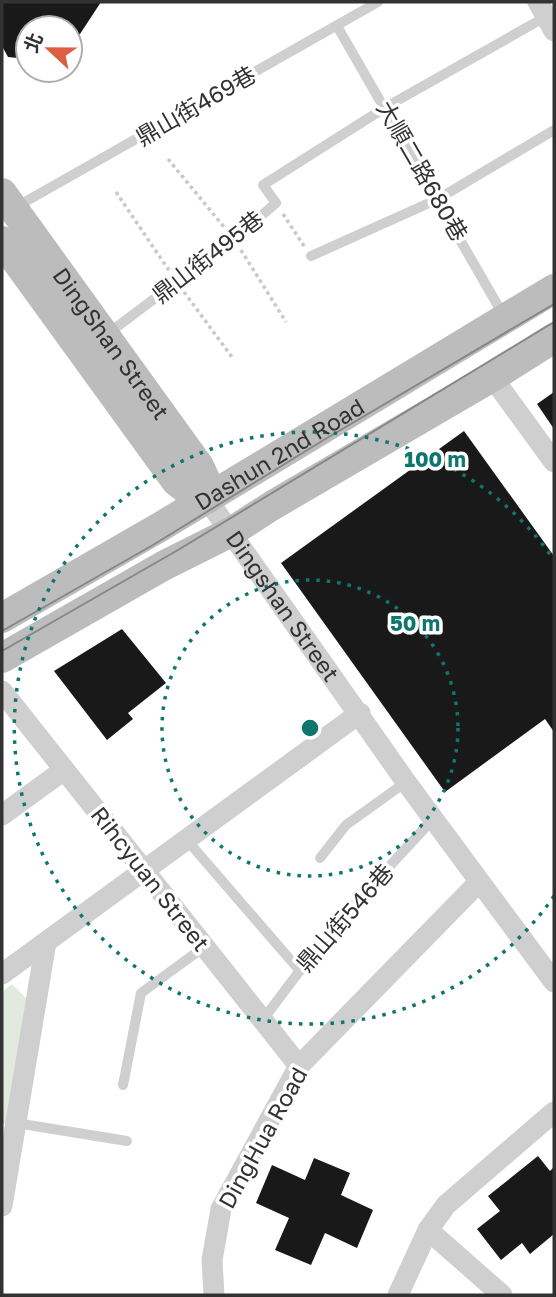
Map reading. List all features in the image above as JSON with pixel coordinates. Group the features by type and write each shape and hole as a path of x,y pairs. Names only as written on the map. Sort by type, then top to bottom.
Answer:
{"street":[{"name":"DingShan Street","path":"6,203 106,335 199,466 206,481 207,499"},
{"name":"Dingshan Street","path":"2,241 176,481 189,491 207,499 406,782 554,982"},
{"name":"Dashun 2nd Road","path":"2,618 207,499 554,289"},
{"name":"Dashun 2nd Road","path":"2,658 165,565 231,532 554,338"},
{"path":"492,377 554,462"},
{"name":"Rihcyuan Street","path":"2,691 299,1066"},
{"path":"2,974 359,713"},
{"path":"2,815 64,770"},
{"name":"DingHua Road","path":"214,1295 212,1260 220,1209 299,1066 479,882"},
{"path":"2,1206 46,942"},
{"path":"398,1295 428,1230 446,1205 554,1112"},
{"path":"428,1230 502,1295"}],"lane":[{"name":"鼎山街469巷","path":"6,203 378,2"},
{"path":"386,107 548,15"},
{"name":"大順二路680巷","path":"337,26 505,318"},
{"name":"鼎山街495巷","path":"106,335 234,239 276,202 263,185 386,107"},
{"path":"311,256 438,199 554,130"},
{"path":"320,858 346,825 406,782"},
{"name":"鼎山街546巷","path":"262,1021 328,933 433,819"},
{"path":"186,839 300,971"},
{"path":"123,1085 141,993 204,947"},
{"path":"16,1123 127,1142"}],"path":[{"path":"168,159 234,239 286,322"},
{"path":"116,192 176,281 232,357"},
{"path":"276,202 311,256"}],"shaded area":[{"path":"12,984 26,998 7,1121 2,1126 2,992"}],"building":[{"path":"2,2 101,2 84,28 84,14 14,14 14,58 8,57 2,46"},
{"path":"554,392 554,429 537,404"},
{"path":"464,431 554,556 554,732 545,719 445,792 281,563"},
{"path":"122,629 166,683 128,713 133,719 107,740 54,671"},
{"path":"538,1156 550,1171 554,1167 554,1234 530,1254 522,1243 501,1260 477,1229 500,1211 488,1196"},
{"path":"314,1158 350,1173 341,1195 373,1210 357,1248 325,1233 311,1265 275,1250 289,1218 256,1203 272,1165 305,1180"}],"tram line":[{"path":"2,631 153,545 554,304"},
{"path":"2,651 178,550 554,322"}]}
